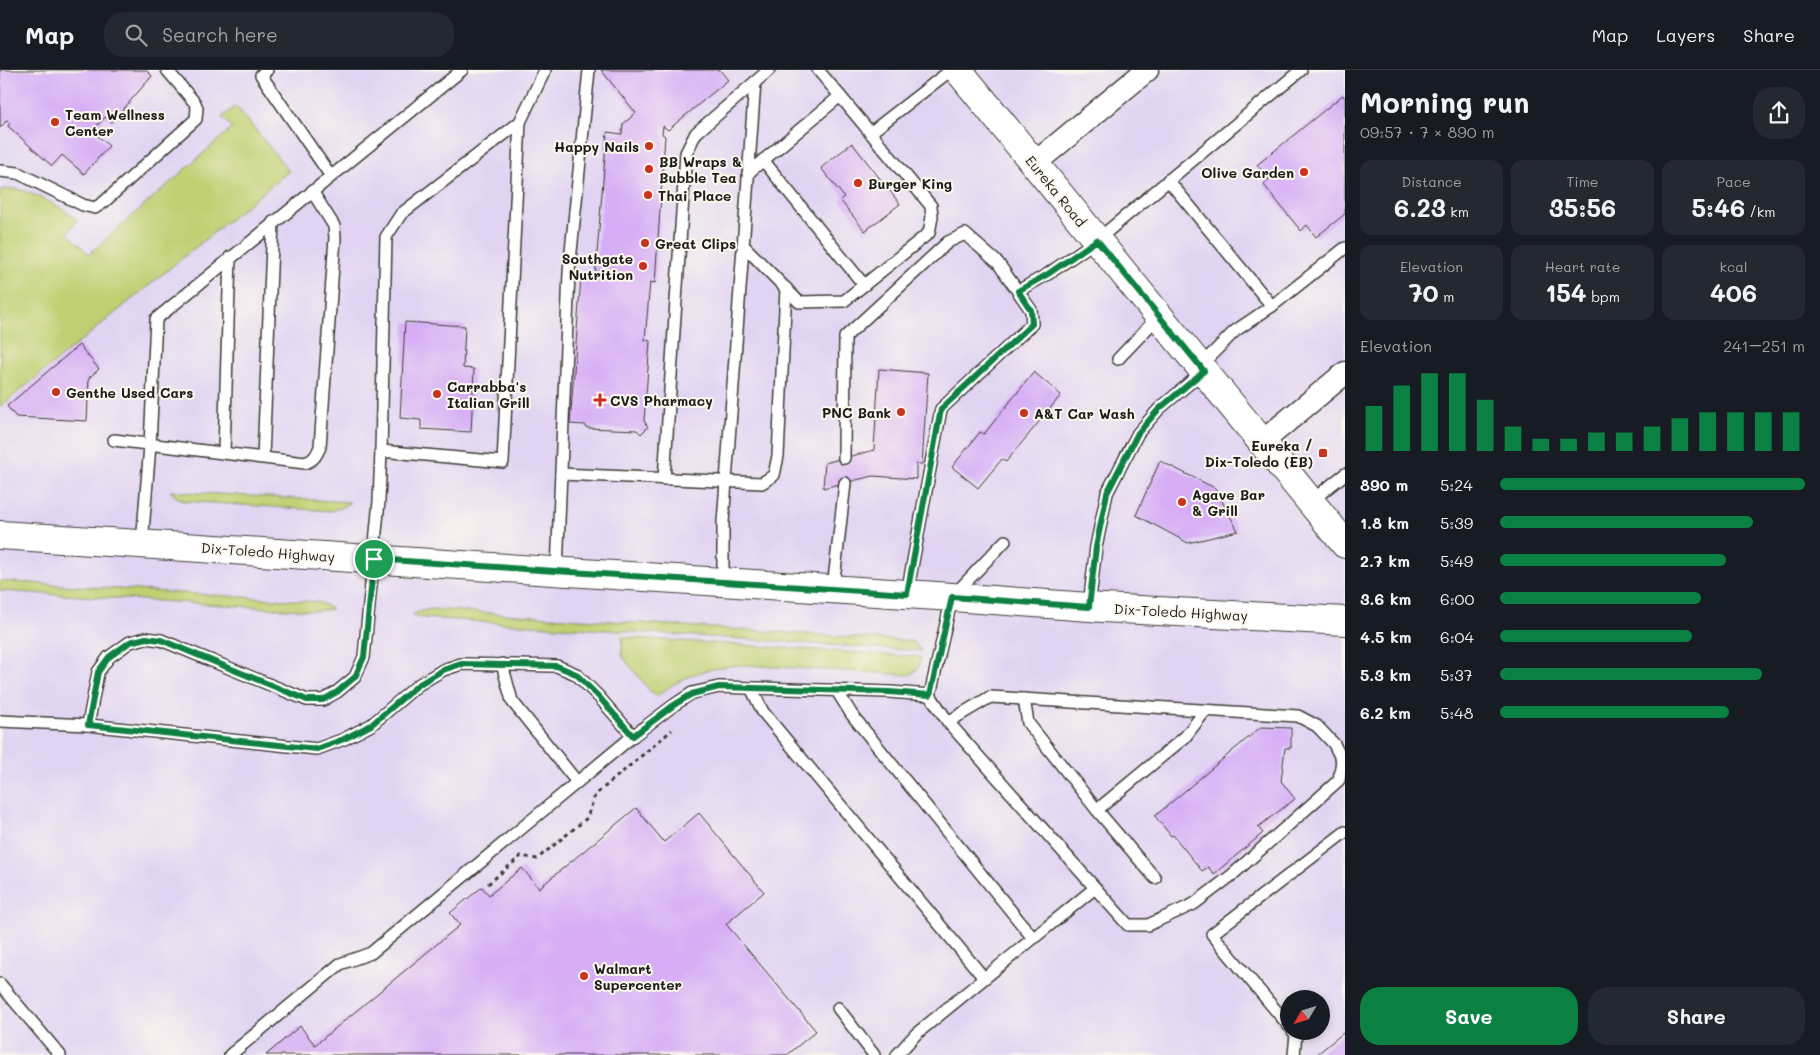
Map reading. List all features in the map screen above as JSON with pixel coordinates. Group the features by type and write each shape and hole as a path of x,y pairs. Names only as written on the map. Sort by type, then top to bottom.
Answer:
{"main road":[{"name":"Eureka Road","path":"958,70 1345,544"},
{"name":"Dix-Toledo Highway","path":"0,535 1089,607 1345,621"}],"street":[{"path":"1034,164 1147,70"},
{"path":"1262,442 1345,373"}],"lane":[{"path":"0,171 18,173 82,205 95,208 196,119 197,108 195,103 168,70"},
{"path":"142,544 150,445 156,319 330,175 462,70"},
{"path":"381,451 503,462 520,122 545,70"},
{"path":"557,571 569,272 589,70"},
{"path":"743,244 799,302 844,301 929,233 932,217 931,206 818,70"},
{"path":"870,133 951,70"},
{"path":"1018,291 1048,274 1097,240 1301,70"},
{"path":"262,72 330,175"},
{"path":"664,479 686,153 696,133 761,74"},
{"path":"723,582 723,523 748,173 761,74"},
{"path":"748,173 840,96"},
{"path":"88,725 98,672 109,657 130,642 146,638 161,640 307,700 323,700 337,692 355,677 364,657 379,501 386,237 402,214 520,122"},
{"path":"763,160 864,285"},
{"path":"1168,180 1272,306"},
{"path":"114,440 305,463 312,460 320,448 335,238 334,226 312,190"},
{"path":"263,457 273,222"},
{"path":"844,458 845,337 948,242 966,234 998,263 1031,310 1032,324 941,409 907,594"},
{"path":"1089,607 1096,547 1107,493 1138,433 1159,409 1202,369 1235,331 1272,306 1345,248"},
{"path":"224,452 230,257"},
{"path":"561,474 762,483 774,474 778,456 786,288"},
{"path":"1118,359 1159,316"},
{"path":"1310,502 1345,474"},
{"path":"833,589 845,482"},
{"path":"948,722 990,697 1298,716 1317,726 1334,744 1342,760 1339,780 1232,875 1194,904 1148,925 1128,925 948,722 930,695 952,597 1005,541"},
{"path":"0,722 88,725 317,749 344,739 371,725 418,685 443,670 461,664 502,664 557,666 576,674 633,736"},
{"path":"502,664 512,701 577,782"},
{"path":"230,1055 340,964 371,953 633,736 692,694 719,687 930,695"},
{"path":"750,688 763,712 984,978"},
{"path":"837,691 852,715 1033,938"},
{"path":"1024,699 1028,723 1097,810 1155,878"},
{"path":"1097,810 1185,737 1204,710"},
{"path":"1280,1015 1212,934 1345,832"},
{"path":"897,1055 916,1034 1095,888"},
{"path":"0,984 60,1055"},
{"path":"838,1008 874,1055"},
{"path":"1294,1055 1295,1040"}],"path":[{"path":"488,884 521,856 537,859 580,824 587,818 595,795 673,730"}],"shaded area":[{"path":"0,70 1345,70 1345,1055 0,1055"}],"green space":[{"path":"236,106 289,171 0,407 0,190 23,190 72,216 77,220 68,233 89,254 232,128 222,117"},
{"path":"170,491 350,502 341,508 331,511 184,501"},
{"path":"0,581 319,602 332,609 317,611 0,591"},
{"path":"431,609 910,641 915,643 921,651 424,618 412,615"},
{"path":"622,637 921,657 918,669 910,675 745,665 721,668 688,677 667,688 657,696 650,691 622,656"}],"building":[{"name":"Team Wellness Center","path":"0,70 146,70 152,76 112,122 105,117 92,131 109,146 84,174 62,155 52,166 8,126 10,123 7,120 0,128"},
{"path":"601,70 720,70 728,80 668,130 663,126 662,134 665,136 655,283 650,282 645,340 650,341 644,421 648,427 641,434 637,430 587,428 585,425 570,424 581,277 595,278 607,132 622,134 623,124 636,113"},
{"name":"Olive Garden","path":"1343,95 1345,98 1345,214 1316,237 1307,225 1301,231 1264,185 1269,179 1257,165"},
{"name":"Burger King","path":"852,143 900,204 865,231 840,200 844,197 821,168"},
{"name":"Carrabba's Italian Grill","path":"405,322 465,326 463,368 474,369 471,432 421,429 421,420 400,418"},
{"name":"Genthe Used Cars","path":"79,345 99,369 89,378 87,421 16,417 7,406"},
{"name":"PNC Bank","path":"879,369 928,373 922,464 916,464 916,479 873,476 823,488 825,463 874,450"},
{"name":"A&T Car Wash","path":"1034,372 1061,395 1006,462 1002,459 978,488 952,467 980,432 984,434"},
{"name":"Agave Bar & Grill","path":"1160,461 1215,488 1238,531 1188,543 1136,515"},
{"path":"1261,727 1291,728 1291,748 1285,748 1281,781 1295,799 1258,827 1263,833 1214,874 1208,867 1202,871 1155,816"},
{"name":"Walmart Supercenter","path":"636,808 664,842 699,813 764,892 726,924 816,1031 787,1055 266,1055 300,1026 315,1045 460,925 450,913 482,887 489,895 522,868 539,888"},
{"path":"1343,1033 1345,1036 1345,1055 1316,1055"}],"place":[{"name":"Team Wellness Center","path":"55,122"},
{"name":"Happy Nails","path":"649,146"},
{"name":"BB Wraps & Bubble Tea","path":"649,169"},
{"name":"Olive Garden","path":"1304,172"},
{"name":"Burger King","path":"858,183"},
{"name":"Thai Place","path":"648,195"},
{"name":"Great Clips","path":"645,243"},
{"name":"Southgate Nutrition","path":"643,266"},
{"name":"Genthe Used Cars","path":"56,392"},
{"name":"Carrabba's Italian Grill","path":"437,394"},
{"name":"CVS Pharmacy","path":"600,400"},
{"name":"PNC Bank","path":"901,412"},
{"name":"A&T Car Wash","path":"1024,413"},
{"name":"Eureka / Dix-Toledo (EB)","path":"1323,453"},
{"name":"Agave Bar & Grill","path":"1182,502"},
{"name":"Walmart Supercenter","path":"584,976"}],"route":[{"path":"1097,240 1204,371 1159,409 1138,433 1107,493 1096,547 1089,607 952,597 930,695 719,687 692,694 633,736 576,674 557,666 461,664 443,670 418,685 371,725 344,739 317,749 88,725 98,672 109,657 130,642 146,638 161,640 307,700 323,700 337,692 355,677 364,657 374,559 907,594 916,536 941,409 1032,324 1031,310 1018,291 1048,274 1097,240"}]}
